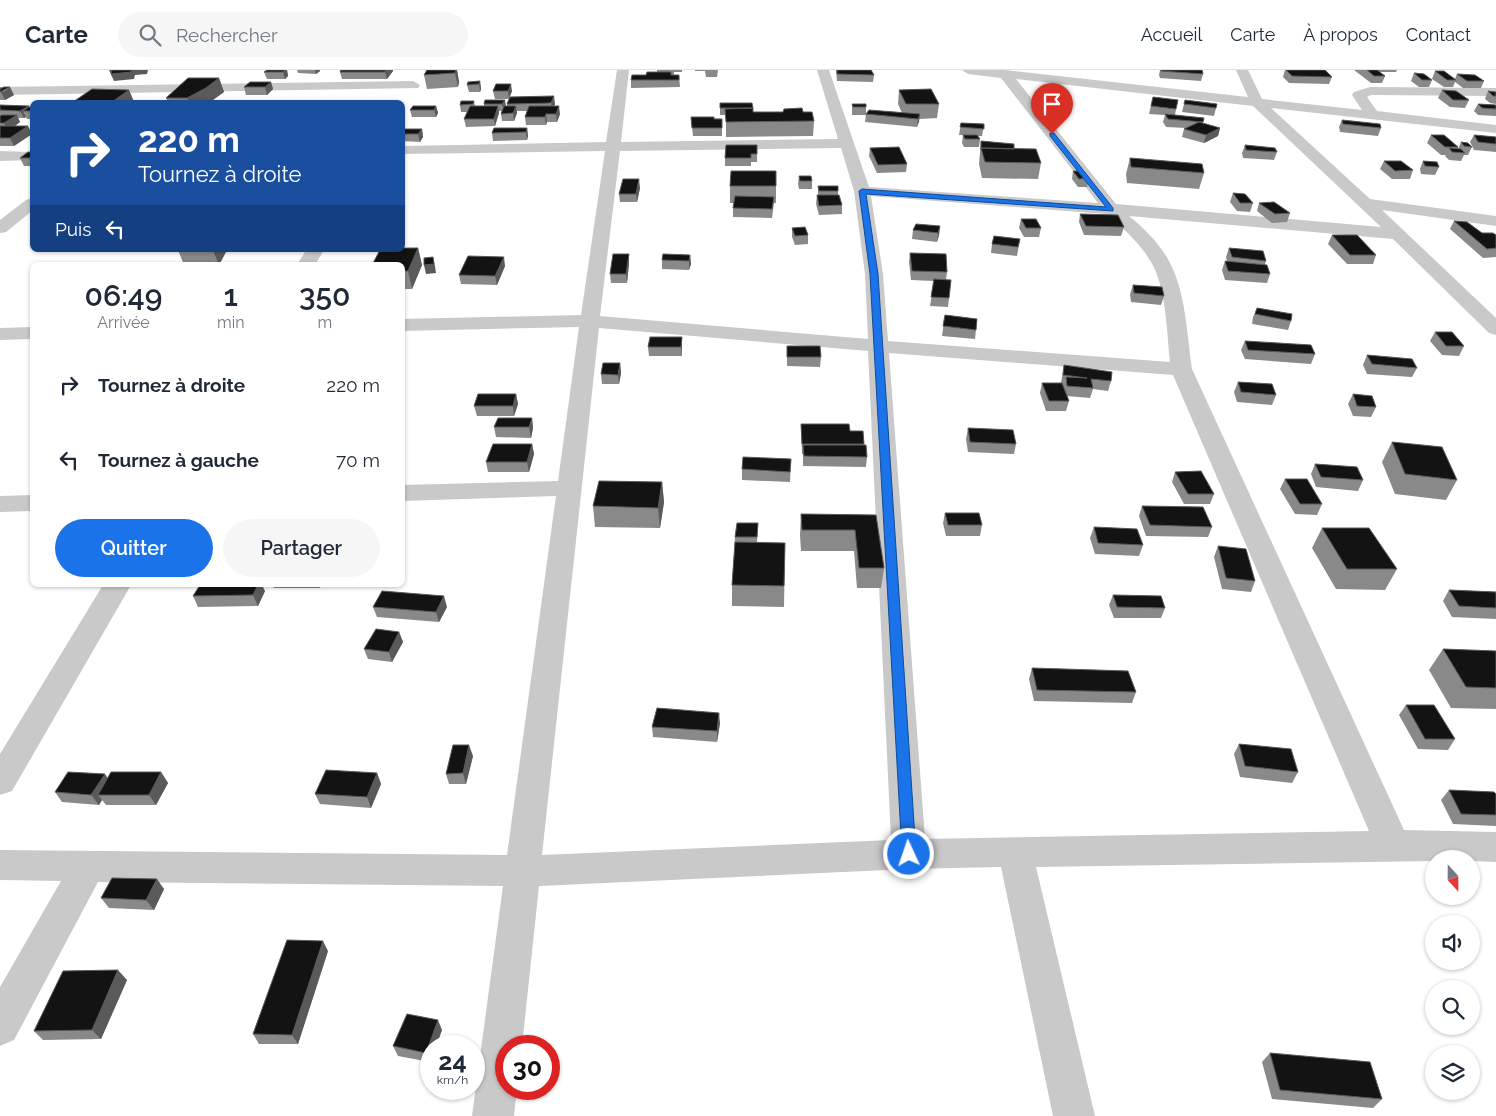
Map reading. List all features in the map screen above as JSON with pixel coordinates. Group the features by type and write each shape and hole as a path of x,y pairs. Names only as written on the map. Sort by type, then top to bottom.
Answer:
{"street":[{"path":"406,97 422,70"},
{"path":"493,1116 590,321 623,70"},
{"path":"823,70 862,191 874,274 909,854"},
{"path":"975,70 1496,129"},
{"path":"1242,70 1257,102 1366,203 1496,329"},
{"path":"1004,74 1111,209 1135,229 1161,263 1172,298 1181,369 1393,845"},
{"path":"167,100 198,76"},
{"path":"0,91 413,85"},
{"path":"1372,115 1359,95 1370,91 1496,92"},
{"path":"405,150 847,143"},
{"path":"0,156 30,156"},
{"path":"862,191 1111,209 1398,234"},
{"path":"1366,203 1496,221"},
{"path":"0,228 30,205"},
{"path":"405,325 590,321 878,346 1181,369"},
{"path":"0,334 30,333"},
{"path":"405,493 570,488"},
{"path":"0,504 30,503"},
{"path":"0,782 116,587"},
{"path":"0,865 522,871 909,854 1016,854 1393,845 1496,847"},
{"path":"1016,854 1074,1116"},
{"path":"0,1026 88,866"}],"building":[{"path":"112,70 132,70 131,72 111,74"},
{"path":"267,70 285,70 283,72 264,72"},
{"path":"341,70 386,70 385,72 340,72"},
{"path":"427,70 456,70 455,73 424,75"},
{"path":"837,70 871,70 874,75 837,74"},
{"path":"1202,70 1203,74 1161,71"},
{"path":"1286,70 1325,70 1332,77 1292,76"},
{"path":"1367,70 1377,70 1385,76 1374,76"},
{"path":"1435,71 1444,71 1456,80 1447,80"},
{"path":"647,72 671,72 671,75 679,75 679,80 631,80 632,75 646,75"},
{"path":"1414,73 1424,74 1432,80 1422,80"},
{"path":"1457,74 1475,75 1484,81 1467,81"},
{"path":"188,78 219,78 206,88 187,98 166,98"},
{"path":"480,81 479,84 467,85 468,82"},
{"path":"250,82 271,82 265,87 244,87"},
{"path":"496,84 511,84 508,91 493,91"},
{"path":"10,87 0,92 0,89"},
{"path":"92,89 129,90 115,100 76,100"},
{"path":"931,89 939,104 906,104 899,90"},
{"path":"1442,90 1456,91 1469,100 1453,100"},
{"path":"1488,91 1496,92 1496,96 1493,96"},
{"path":"554,96 551,103 507,104 510,97"},
{"path":"1153,97 1178,100 1176,109 1151,106"},
{"path":"485,100 505,100 502,104 484,104"},
{"path":"1185,100 1217,104 1216,108 1184,104"},
{"path":"461,101 474,101 473,104 460,105"},
{"path":"720,103 752,103 753,108 720,108"},
{"path":"852,104 866,104 866,107 853,107"},
{"path":"1478,104 1496,105 1496,109 1482,108"},
{"path":"0,105 29,106 20,111 0,110"},
{"path":"413,106 436,106 434,110 410,110"},
{"path":"470,106 498,106 494,119 464,119"},
{"path":"504,106 516,106 513,113 501,114"},
{"path":"529,106 559,106 556,114 546,114 545,117 525,117"},
{"path":"29,107 30,107 30,111 23,111"},
{"path":"753,108 753,112 783,112 784,109 802,108 803,112 812,112 814,121 726,122 725,109"},
{"path":"869,110 920,114 918,119 866,114"},
{"path":"1165,114 1204,118 1203,122 1168,119"},
{"path":"17,115 4,123 0,123 0,116"},
{"path":"691,117 722,119 722,128 692,128"},
{"path":"1342,120 1380,124 1381,128 1343,124"},
{"path":"1199,122 1220,128 1206,135 1184,129"},
{"path":"961,123 984,124 984,129 960,127"},
{"path":"0,126 28,126 10,138 0,138"},
{"path":"494,128 527,128 526,132 492,133"},
{"path":"405,129 422,129 418,134 405,134"},
{"path":"963,135 977,135 980,139 965,139"},
{"path":"1431,135 1444,135 1458,147 1445,147"},
{"path":"1474,135 1496,137 1496,144 1478,142"},
{"path":"981,141 1014,144 1014,149 981,148"},
{"path":"1461,142 1468,143 1472,147 1464,146"},
{"path":"726,145 757,145 757,154 751,154 751,158 725,158"},
{"path":"1245,145 1275,148 1277,152 1246,150"},
{"path":"899,147 907,164 878,165 870,148"},
{"path":"981,148 1036,149 1041,163 985,162"},
{"path":"1449,148 1461,149 1465,153 1452,152"},
{"path":"28,152 30,152 30,158 20,158"},
{"path":"1130,158 1202,164 1204,173 1131,167"},
{"path":"1384,161 1401,161 1413,170 1395,171"},
{"path":"1423,161 1437,162 1439,167 1425,166"},
{"path":"731,171 776,171 776,186 730,186"},
{"path":"1073,171 1083,171 1089,178 1079,179"},
{"path":"799,176 811,176 812,181 800,181"},
{"path":"623,179 639,179 636,194 619,194"},
{"path":"818,186 838,186 838,191 819,191"},
{"path":"1233,193 1245,194 1253,203 1240,203"},
{"path":"817,195 839,195 842,205 819,206"},
{"path":"735,196 774,197 772,209 733,208"},
{"path":"1274,202 1290,213 1275,214 1259,203"},
{"path":"1080,214 1118,215 1124,227 1086,226"},
{"path":"1021,219 1036,219 1041,228 1026,228"},
{"path":"1454,221 1467,222 1482,233 1493,233 1496,235 1496,248 1487,249"},
{"path":"916,224 940,226 938,233 913,230"},
{"path":"805,227 808,235 795,236 792,228"},
{"path":"1332,235 1357,235 1376,255 1350,255"},
{"path":"994,236 1020,239 1018,247 992,244"},
{"path":"405,248 418,248 408,271 405,271 405,262 374,262 379,252 405,252"},
{"path":"1229,248 1263,251 1266,261 1232,257"},
{"path":"910,253 946,254 947,272 912,271"},
{"path":"613,254 629,254 626,274 610,274"},
{"path":"663,254 690,255 689,261 662,260"},
{"path":"468,256 504,257 495,276 459,275"},
{"path":"433,257 434,264 424,265 424,258"},
{"path":"1225,261 1267,265 1270,274 1228,271"},
{"path":"934,279 951,280 949,298 931,297"},
{"path":"1133,285 1162,287 1164,296 1134,293"},
{"path":"1257,308 1292,314 1291,321 1255,314"},
{"path":"945,315 977,319 976,330 943,326"},
{"path":"1435,332 1452,332 1464,346 1446,346"},
{"path":"650,337 682,337 681,347 648,347"},
{"path":"1245,341 1311,345 1315,354 1248,350"},
{"path":"787,346 820,346 821,357 787,357"},
{"path":"1367,355 1412,359 1417,368 1372,364"},
{"path":"603,363 620,363 618,375 601,374"},
{"path":"1064,365 1112,372 1111,381 1091,379 1093,388 1067,386 1066,377 1087,378 1063,375"},
{"path":"1238,382 1272,384 1276,395 1241,392"},
{"path":"1042,383 1062,383 1069,401 1049,401"},
{"path":"478,394 516,394 513,406 474,406"},
{"path":"1353,394 1372,396 1376,407 1357,406"},
{"path":"498,418 532,418 529,427 494,427"},
{"path":"801,424 849,424 850,431 863,431 864,444 802,444"},
{"path":"968,428 1013,430 1016,444 970,442"},
{"path":"1392,442 1442,447 1457,480 1405,474"},
{"path":"493,444 532,444 527,462 486,462"},
{"path":"803,445 866,445 867,457 804,456"},
{"path":"743,457 791,459 790,472 742,469"},
{"path":"1315,464 1357,467 1363,480 1321,477"},
{"path":"1201,471 1214,494 1188,494 1175,472"},
{"path":"1285,479 1307,479 1322,504 1300,504"},
{"path":"599,481 662,482 658,508 593,506"},
{"path":"1142,506 1203,507 1212,527 1150,525"},
{"path":"945,513 979,513 982,525 948,525"},
{"path":"801,514 876,515 884,568 859,568 855,530 802,530"},
{"path":"737,523 758,523 757,537 735,537"},
{"path":"1094,527 1137,529 1143,545 1098,543"},
{"path":"1322,528 1369,528 1397,569 1347,569"},
{"path":"735,542 785,543 784,586 732,585"},
{"path":"1218,546 1246,549 1255,581 1226,578"},
{"path":"199,587 257,587 253,595 193,596"},
{"path":"1449,590 1496,592 1496,608 1459,606"},
{"path":"382,591 444,596 436,612 373,607"},
{"path":"1113,595 1161,596 1165,608 1117,607"},
{"path":"376,629 399,632 389,652 364,649"},
{"path":"1443,649 1496,651 1496,688 1466,687"},
{"path":"1032,668 1128,671 1136,692 1037,690"},
{"path":"1406,705 1434,705 1455,739 1425,739"},
{"path":"657,708 719,713 717,731 652,727"},
{"path":"1239,744 1291,749 1298,772 1245,766"},
{"path":"453,745 469,745 463,773 446,774"},
{"path":"326,770 377,773 367,797 315,794"},
{"path":"68,772 105,774 91,795 55,792"},
{"path":"111,772 161,772 149,795 98,795"},
{"path":"1449,790 1494,792 1496,794 1496,815 1461,814"},
{"path":"112,878 157,879 146,900 101,898"},
{"path":"287,940 323,941 292,1035 253,1034"},
{"path":"118,970 92,1030 34,1031 63,971"},
{"path":"407,1014 438,1020 433,1035 420,1035 420,1052 393,1046"},
{"path":"1270,1053 1370,1062 1382,1099 1280,1090"}],"route":[{"path":"909,854 874,274 862,191 1111,209 1052,134"}]}
